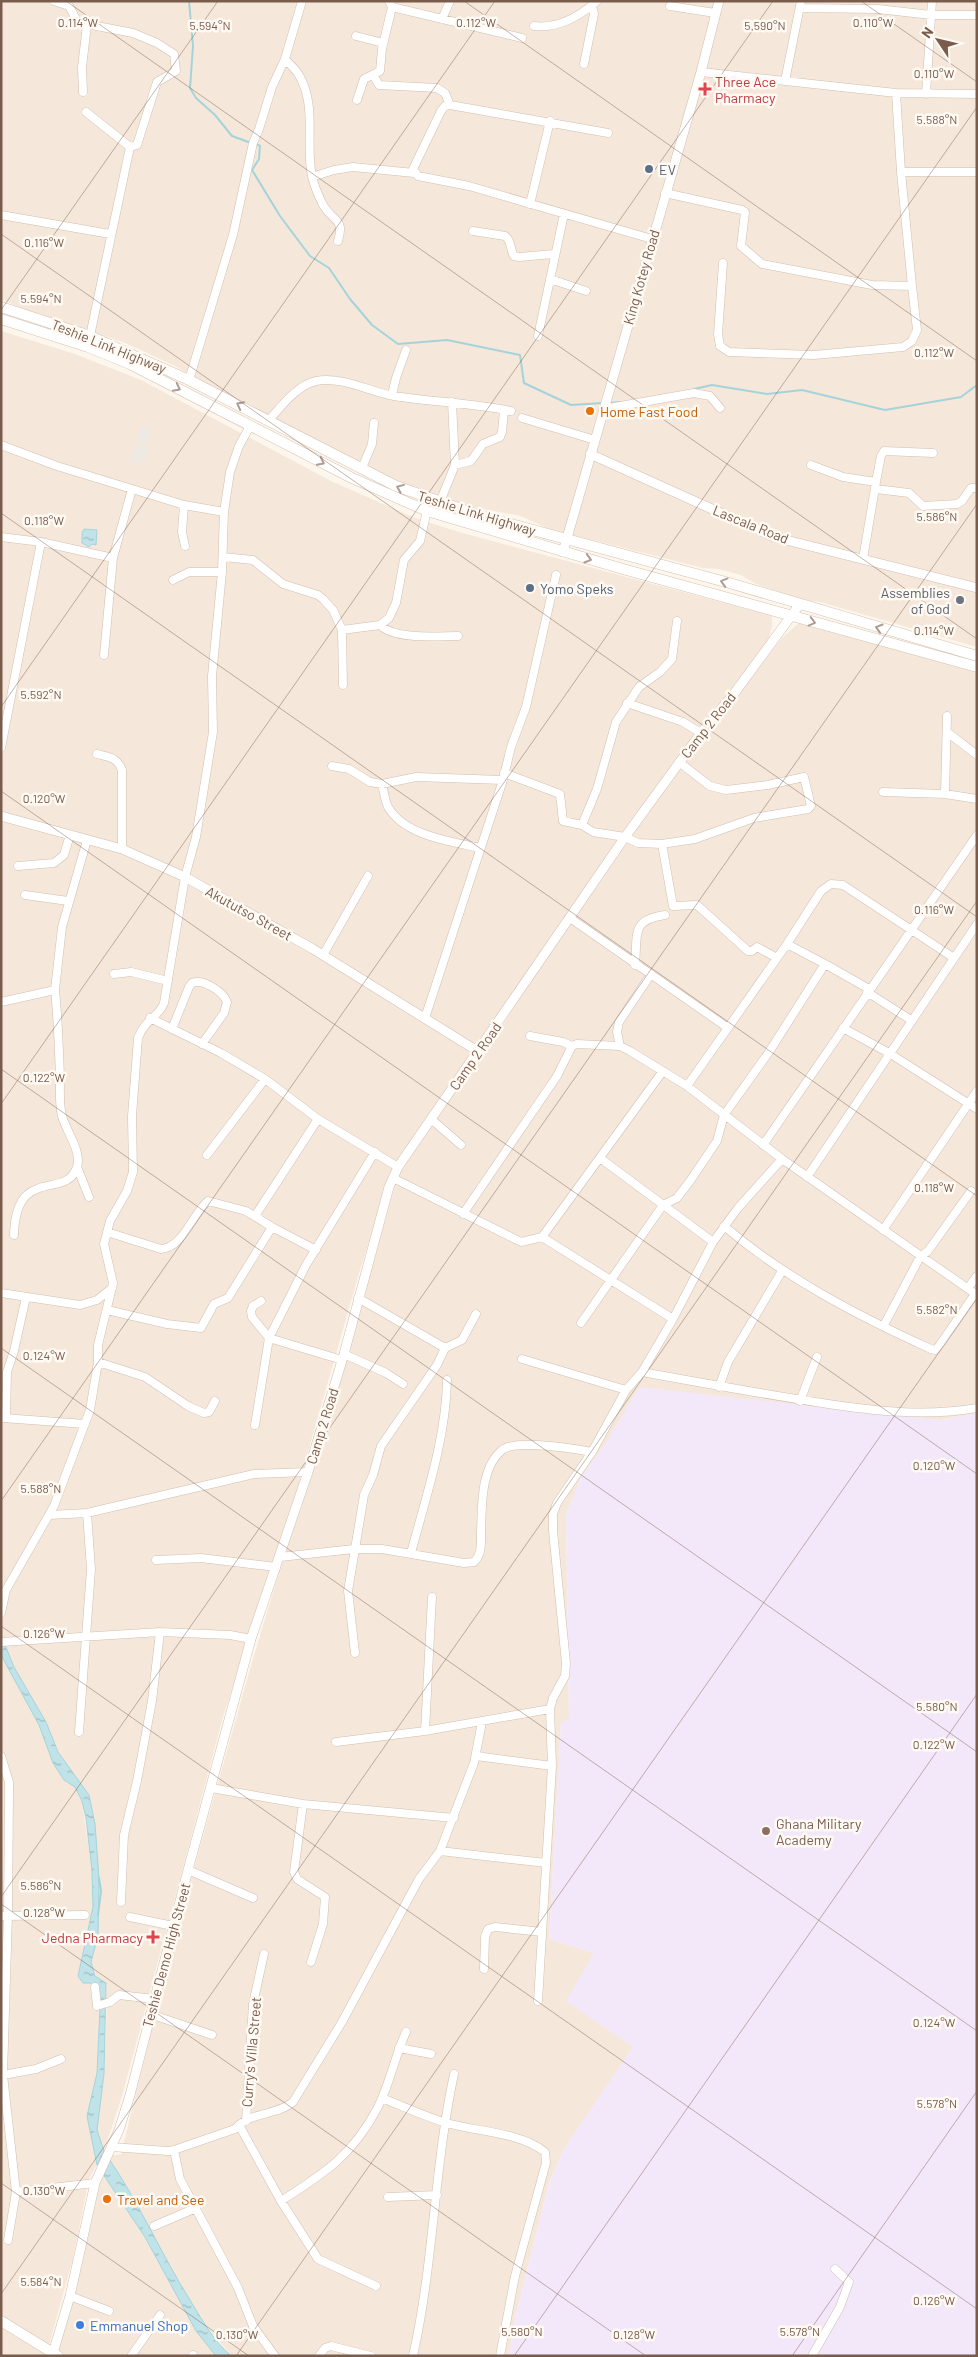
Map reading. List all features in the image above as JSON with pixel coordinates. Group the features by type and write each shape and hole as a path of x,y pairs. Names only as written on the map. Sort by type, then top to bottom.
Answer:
{"main road":[{"name":"Teshie Link Highway","path":"1,307 90,336 189,380 396,486 440,502 481,516 800,604 977,656"},
{"name":"Teshie Link Highway","path":"1,319 88,347 130,364 352,478 427,511 564,552 977,667"},
{"path":"1,2321 54,2355"}],"street":[{"path":"54,1 70,6 76,19 87,25 140,36 157,43 176,57 176,71 157,82 142,135 137,145 130,147"},
{"path":"189,380 233,235 253,143 260,129 272,87 285,59 302,1"},
{"path":"442,19 450,1"},
{"name":"King Kotey Road","path":"564,552 609,387 701,72 719,1"},
{"path":"926,94 932,1"},
{"path":"357,100 364,79 380,71 383,43 391,4 442,19 522,38"},
{"path":"534,26 547,28 595,4"},
{"path":"584,64 595,4"},
{"path":"785,81 800,4 931,15 977,16"},
{"path":"670,6 715,13"},
{"path":"83,92 82,67 87,25"},
{"path":"356,36 383,43"},
{"path":"285,59 300,75 306,95 309,110 312,177 324,206 340,224 342,229 338,241"},
{"path":"701,72 896,92 977,94"},
{"path":"373,75 379,85 437,88 444,93 450,105"},
{"path":"723,263 718,334 720,346 723,350 729,352 814,355 903,347 912,341 917,330 901,172 896,92"},
{"path":"414,173 414,163 445,106 450,105 550,121 608,133"},
{"path":"86,112 130,147"},
{"path":"530,204 550,121"},
{"path":"90,336 110,234 130,147"},
{"path":"312,177 334,170 353,167 414,173 418,176 469,186 652,240"},
{"path":"901,172 977,172"},
{"path":"665,193 742,210 744,212 741,246 762,264 872,284 912,286"},
{"path":"538,336 564,214"},
{"path":"1,215 110,234"},
{"path":"473,231 505,236 514,256 518,258 554,254"},
{"path":"550,278 586,291"},
{"path":"392,396 406,350"},
{"path":"270,420 287,400 305,386 317,381 358,384 392,396 507,410 500,437 483,444 471,461 455,465"},
{"path":"604,407 694,393 710,396 720,408"},
{"path":"440,502 455,465 452,402"},
{"path":"522,418 594,440"},
{"path":"362,468 372,444 374,423"},
{"path":"1,1613 4,1591 50,1515 85,1424 94,1394 98,1345 112,1288 112,1273 104,1244 110,1221 127,1190 134,1172 132,1116 138,1038 150,1018 162,1009 185,878 196,837 213,732 212,676 222,572 224,512 230,472 239,446 250,426"},
{"path":"1,445 57,466 184,505 224,512"},
{"path":"863,559 881,456 884,451 933,453"},
{"name":"Lascala Road","path":"590,454 774,536 977,588"},
{"path":"811,465 843,477 909,493 923,506 957,504 962,501 971,488 977,488"},
{"path":"104,655 113,558 132,489"},
{"path":"184,505 182,532 185,546"},
{"path":"342,630 380,625 389,618 404,560 420,541 427,511"},
{"path":"1,536 41,542 113,558"},
{"path":"1,748 41,542"},
{"path":"223,557 253,560 282,584 318,595 333,610 342,630 343,685"},
{"path":"173,580 190,572 222,572"},
{"path":"425,1018 504,777 511,747 526,707 556,575"},
{"name":"Camp 2 Road","path":"280,1557 343,1357 375,1233 398,1167 479,1052 625,837 679,762 800,604"},
{"path":"582,826 596,789 616,722 639,687 660,672 672,659 677,621"},
{"path":"380,625 389,632 458,636"},
{"path":"627,703 682,722 701,733"},
{"path":"945,794 947,716"},
{"path":"947,732 977,755"},
{"path":"97,754 113,758 119,762 122,770 122,849"},
{"path":"332,766 349,768 370,782 382,784 416,777 504,777 560,794 563,821 582,826 592,832 625,837 638,843 662,844 695,839 740,821 808,809 811,806 804,777 726,790 710,786 679,762"},
{"path":"382,784 387,806 398,820 430,836 480,848"},
{"path":"883,792 945,794 977,800"},
{"name":"Akututso Street","path":"1,816 122,849 185,878 323,955 479,1052"},
{"path":"18,866 54,863 64,854 70,835"},
{"path":"763,1145 977,835"},
{"path":"87,840 68,901 58,949 55,990 61,1111 77,1158 77,1167 89,1197"},
{"path":"662,844 673,906 697,906 748,951 752,951 757,947 777,958"},
{"path":"323,955 368,876"},
{"path":"687,1086 788,944 821,891 831,884 843,885 954,958"},
{"path":"25,895 68,901"},
{"path":"635,965 640,923 647,918 665,915"},
{"path":"570,918 728,1028"},
{"path":"807,1177 977,924"},
{"path":"788,944 825,964 911,1020"},
{"path":"580,1323 662,1206 677,1198 690,1181 717,1141 724,1115 769,1052 825,964"},
{"path":"114,974 131,972 168,981"},
{"path":"620,1046 617,1032 619,1022 651,974"},
{"path":"172,1029 192,983 201,982 221,993 227,1002 224,1014 202,1044"},
{"path":"1,1002 55,990"},
{"path":"150,1018 265,1079 318,1119 398,1167"},
{"path":"844,1028 890,1053 977,1110"},
{"path":"530,1036 563,1042 572,1046 577,1044 620,1046 687,1086 782,1159 976,1295 935,1350 900,1335 782,1271 724,1226"},
{"path":"463,1214 557,1076 572,1046"},
{"path":"393,1178 521,1242 542,1237 663,1071"},
{"path":"207,1155 265,1079"},
{"path":"883,1230 977,1091"},
{"path":"255,1216 318,1119"},
{"path":"431,1119 461,1145"},
{"path":"255,1425 270,1338 301,1274 375,1152"},
{"path":"600,1158 662,1206 713,1242"},
{"path":"538,2001 552,1766 550,1708 553,1698 565,1676 566,1663 554,1553 553,1514 557,1503 592,1452 626,1390 642,1372 673,1319 713,1242 724,1226 782,1159"},
{"path":"14,1235 18,1205 23,1197 31,1191 66,1180 77,1167"},
{"path":"884,1325 920,1257 928,1251 971,1191"},
{"path":"107,1232 161,1250 168,1249 176,1244 208,1201 240,1209 255,1216 272,1228 316,1250"},
{"path":"107,1310 167,1324 200,1328 214,1304 228,1298 272,1228"},
{"path":"542,1237 673,1319"},
{"path":"719,1387 728,1362 782,1271"},
{"path":"968,1288 977,1276"},
{"path":"1,1293 80,1305 98,1300 112,1288"},
{"path":"26,1297 14,1351 7,1372 4,1418 85,1424"},
{"path":"358,1298 445,1348"},
{"path":"261,1301 253,1306 251,1311 252,1318 270,1338 343,1357 386,1373 403,1384"},
{"path":"355,1653 348,1591 364,1495 373,1475 381,1446 438,1365 445,1348 462,1340 476,1314"},
{"path":"800,1401 817,1357"},
{"path":"522,1359 626,1390"},
{"path":"98,1362 153,1381 196,1410 209,1412 215,1401"},
{"path":"642,1372 800,1401 867,1410 956,1412 977,1408"},
{"path":"411,1553 432,1474 446,1399 447,1380"},
{"path":"280,1557 354,1549 382,1549 464,1563 474,1562 478,1558 489,1468 502,1449 510,1446 556,1446 592,1452"},
{"path":"50,1515 87,1513 254,1474 308,1472"},
{"path":"79,1732 91,1569 87,1513"},
{"name":"Teshie Demo High Street","path":"54,2355 70,2296 95,2183 119,2130 130,2095 173,1926 251,1639 280,1557"},
{"path":"156,1560 201,1558 276,1567"},
{"path":"425,1731 432,1597"},
{"path":"121,1902 124,1835 137,1781 152,1701 160,1632"},
{"path":"1,1633 4,1641 160,1632 230,1635 251,1639"},
{"path":"336,1742 482,1722 550,1708"},
{"path":"109,2150 174,2150 235,2129 257,2115 287,2107 298,2096 342,2022 419,1879 440,1851 476,1756 482,1722"},
{"path":"1,1756 9,1782 3,2075 16,2192 8,2240"},
{"path":"476,1756 552,1766"},
{"path":"211,1788 303,1804 454,1818"},
{"path":"303,1804 294,1872 297,1879 325,1897 323,1924 311,1962"},
{"path":"440,1851 546,1863"},
{"path":"188,1870 253,1898"},
{"path":"5,1916 85,1915"},
{"path":"130,1918 173,1926"},
{"path":"484,1969 485,1936 488,1929 496,1927 542,1932"},
{"name":"Curry's Villa Street","path":"242,2123 253,2004 264,1954"},
{"path":"94,1987 95,2004 99,2005 110,2002 119,1995 154,1999"},
{"path":"150,2014 212,2035"},
{"path":"280,2201 326,2173 344,2156 382,2098 406,2032"},
{"path":"399,2048 430,2054"},
{"path":"3,2075 36,2069 61,2059"},
{"path":"413,2356 423,2311 444,2122 454,2074"},
{"path":"382,2098 444,2122 514,2138 539,2147 545,2152 546,2157 515,2276 500,2356"},
{"path":"242,2123 280,2201 318,2259 376,2286"},
{"path":"174,2150 177,2171 238,2288 253,2326 275,2356"},
{"path":"16,2192 95,2183"},
{"path":"388,2197 437,2195"},
{"path":"154,2226 196,2208"},
{"path":"812,2356 840,2307 849,2282 835,2269"},
{"path":"70,2296 109,2311"},
{"path":"131,2356 160,2315"},
{"path":"319,2356 325,2348 331,2346 371,2356"}],"shaded area":[{"path":"1,1 977,1 977,647 820,602 802,600 756,584 741,575 719,569 703,568 549,529 521,516 472,507 391,479 300,434 171,364 125,343 21,308 1,299"},
{"path":"1,331 75,354 141,380 333,482 415,518 462,533 772,616 772,626 768,642 743,678 681,753 612,849 459,1075 393,1167 359,1273 296,1494 223,1717 123,2093 104,2151 97,2130 104,2074 107,2004 91,1962 98,1936 99,1879 95,1824 89,1795 58,1752 46,1722 14,1667 1,1635"},
{"path":"140,426 152,428 148,444 137,442"},
{"path":"136,444 149,447 146,459 142,459 141,463 130,461"},
{"path":"799,623 977,671 977,1413 941,1420 605,1445 581,1477 566,1515 569,1720 561,1722 549,1939 594,1953 567,2001 634,2047 564,2149 549,2183 515,2318 509,2356 231,2356 202,2320 171,2270 123,2180 109,2159 111,2156 121,2154 172,1947 250,1669 399,1172 500,1029 585,900 681,765 782,638"},
{"name":"Ghana Military Academy","path":"639,1387 941,1420 977,1413 977,2356 509,2356 515,2318 549,2184 564,2149 633,2047 566,2001 594,1953 549,1939 561,1722 569,1720 566,1515 581,1477 605,1445"},
{"path":"1,1655 39,1725 53,1763 64,1780 75,1787 82,1801 92,1871 93,1908 78,1976 98,1989 100,2008 97,2073 87,2116 97,2165 89,2179 73,2258 46,2356 1,2356"},
{"path":"101,2171 145,2237 196,2331 216,2356 52,2356"}],"water":[{"path":"84,529 97,530 96,545 92,544 89,547 82,543"},
{"path":"1,1635 14,1667 46,1722 58,1752 89,1795 95,1824 99,1879 98,1936 91,1962 95,1976 106,1983 104,2074 97,2130 104,2151 97,2165 87,2116 97,2073 100,2008 98,1990 90,1983 83,1983 78,1976 93,1907 92,1871 86,1818 82,1801 75,1787 64,1780 53,1763 39,1725 1,1655"},
{"path":"109,2159 131,2194 179,2283 214,2337 231,2356 216,2356 196,2331 145,2237 101,2171"}],"waterway":[{"path":"189,1 193,46 190,88 196,98 215,115 232,136 251,143"},
{"path":"256,144 260,146 259,159 252,170 280,216 310,256 329,268 350,299 372,325 398,344 447,340 520,355 524,383 571,405 603,403"},
{"path":"694,389 712,385 767,394 802,390 885,410 961,397 977,385"},
{"path":"608,403 621,402"},
{"path":"98,1915 101,1891 99,1878"}],"place":[{"name":"Three Ace Pharmacy","path":"705,89"},
{"name":"EV","path":"649,169"},
{"name":"Home Fast Food","path":"590,411"},
{"name":"Yomo Speks","path":"530,588"},
{"name":"Assemblies of God","path":"960,600"},
{"name":"Ghana Military Academy","path":"766,1831"},
{"name":"Jedna Pharmacy","path":"153,1937"},
{"name":"Travel and See","path":"107,2199"},
{"name":"Emmanuel Shop","path":"80,2325"}]}
